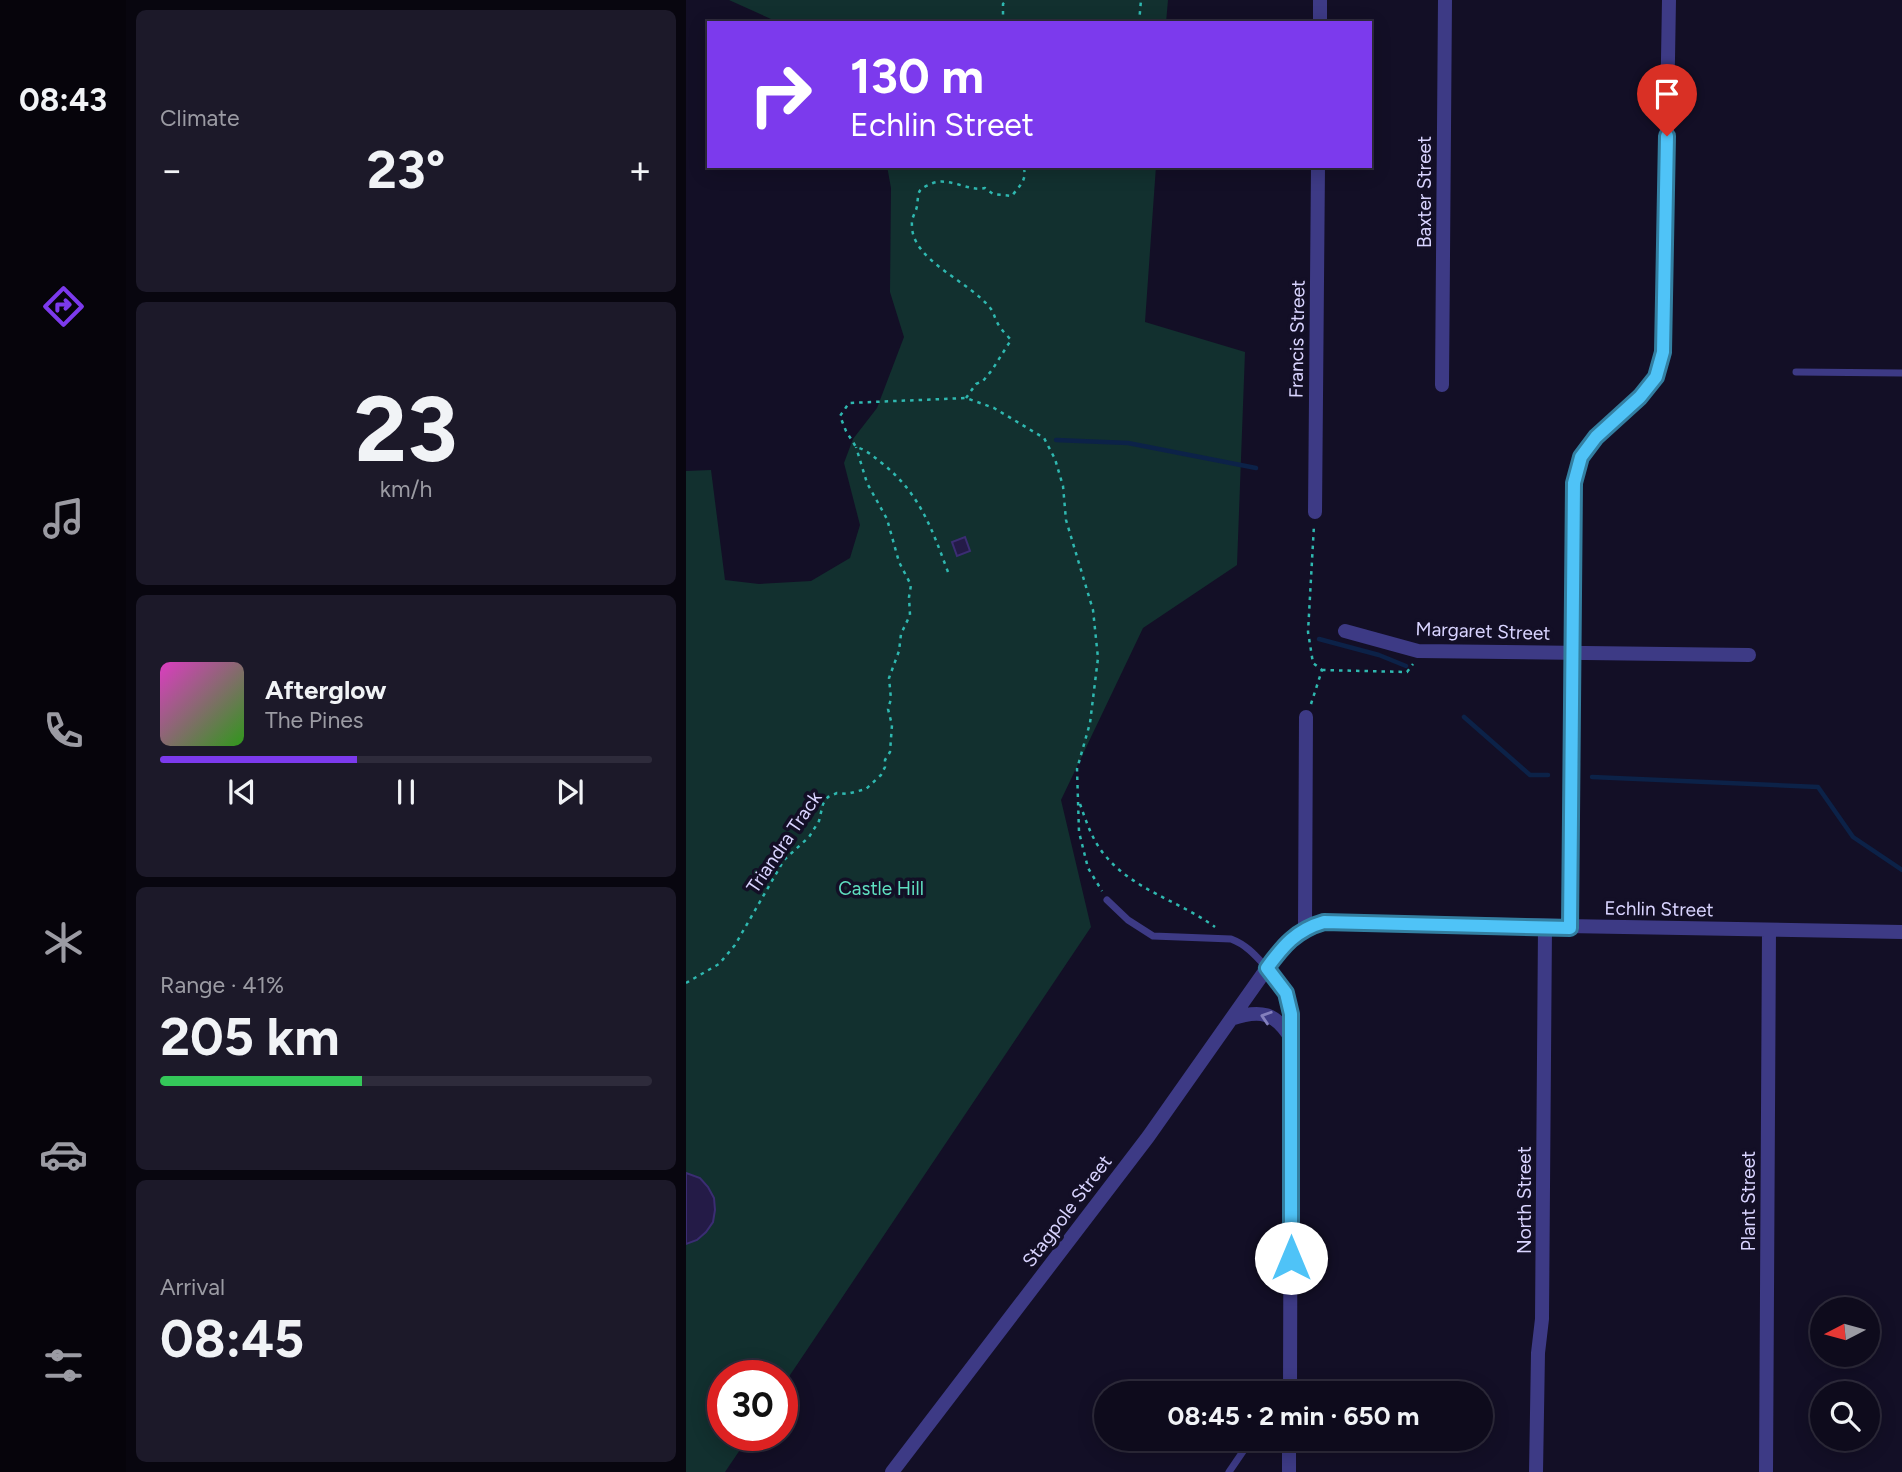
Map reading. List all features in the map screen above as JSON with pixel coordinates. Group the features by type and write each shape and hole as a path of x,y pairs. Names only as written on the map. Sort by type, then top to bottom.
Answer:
{"street":[{"path":"1320,0 1320,21"},
{"name":"Baxter Street","path":"1441,385 1445,0"},
{"path":"1570,928 1574,483 1581,457 1596,437 1640,397 1656,377 1663,352 1669,0"},
{"name":"Francis Street","path":"1315,512 1318,168"},
{"name":"Margaret Street","path":"1345,631 1418,651 1749,655"},
{"path":"1290,1381 1291,1014 1286,993 1267,968 1284,944 1305,928 1306,717"},
{"name":"Echlin Street","path":"1305,928 1324,922 1341,922 1902,932"},
{"name":"North Street","path":"1536,1472 1538,1353 1542,1319 1545,927"},
{"name":"Plant Street","path":"1766,1472 1769,930"},
{"name":"Stagpole Street","path":"892,1472 1148,1137 1267,968"},
{"path":"1231,1019 1256,1013 1275,1018 1283,1025 1292,1041"},
{"path":"1289,1451 1289,1472"}],"lane":[{"path":"1796,372 1902,373"},
{"path":"1107,900 1128,920 1153,936 1231,939 1251,951 1267,968"},
{"path":"1229,1472 1243,1451"}],"path":[{"path":"1003,21 1003,4 1007,0"},
{"path":"1139,21 1142,0"},
{"path":"1023,168 1023,182 1012,196 993,194 985,188 977,190 937,182 919,190 916,196 917,207 912,215 912,229 915,242 921,251 992,309 999,325 1012,340 992,370 983,381 976,384 966,398 994,408 1044,438 1055,459 1063,486 1066,520 1093,610 1098,658 1090,723 1077,769 1079,832 1088,868 1107,900"},
{"name":"Triandra Track","path":"686,983 719,964 735,945 784,860 814,829 828,797 866,789 881,775 890,752 892,725 888,709 891,699 889,678 909,615 911,585 899,562 887,519 867,483 856,447 840,416 849,403 966,398"},
{"path":"856,447 865,450 903,480 927,517 948,572"},
{"path":"1315,512 1308,632 1313,663 1322,670 1407,671 1418,651"},
{"path":"1306,717 1322,670"},
{"path":"1079,802 1089,829 1102,852 1127,878 1207,921 1231,939"}],"green space":[{"path":"729,0 1168,0 1166,21 776,21"},
{"name":"Castle Hill","path":"887,168 1156,168 1145,322 1245,352 1237,565 1143,628 1061,800 1091,927 798,1363 798,1360 707,1360 707,1451 739,1451 725,1472 686,1472 686,471 711,470 725,580 759,584 811,581 850,558 860,525 844,463 853,439 877,408 904,337 890,292 891,188"}],"building":[{"path":"965,537 970,551 957,556 952,542"},
{"path":"686,1173 700,1178 708,1187 714,1198 715,1210 713,1222 706,1232 697,1240 686,1244"}],"waterway":[{"path":"1056,440 1128,443 1256,468"},
{"path":"1319,639 1379,655 1406,666"},
{"path":"1464,717 1530,775 1548,775"},
{"path":"1592,777 1818,787 1853,837 1902,870"}],"route":[{"path":"1291,1258 1291,1014 1286,993 1267,968 1284,944 1305,928 1324,922 1570,928 1574,483 1581,457 1596,437 1640,397 1656,377 1663,352 1667,136"}]}
